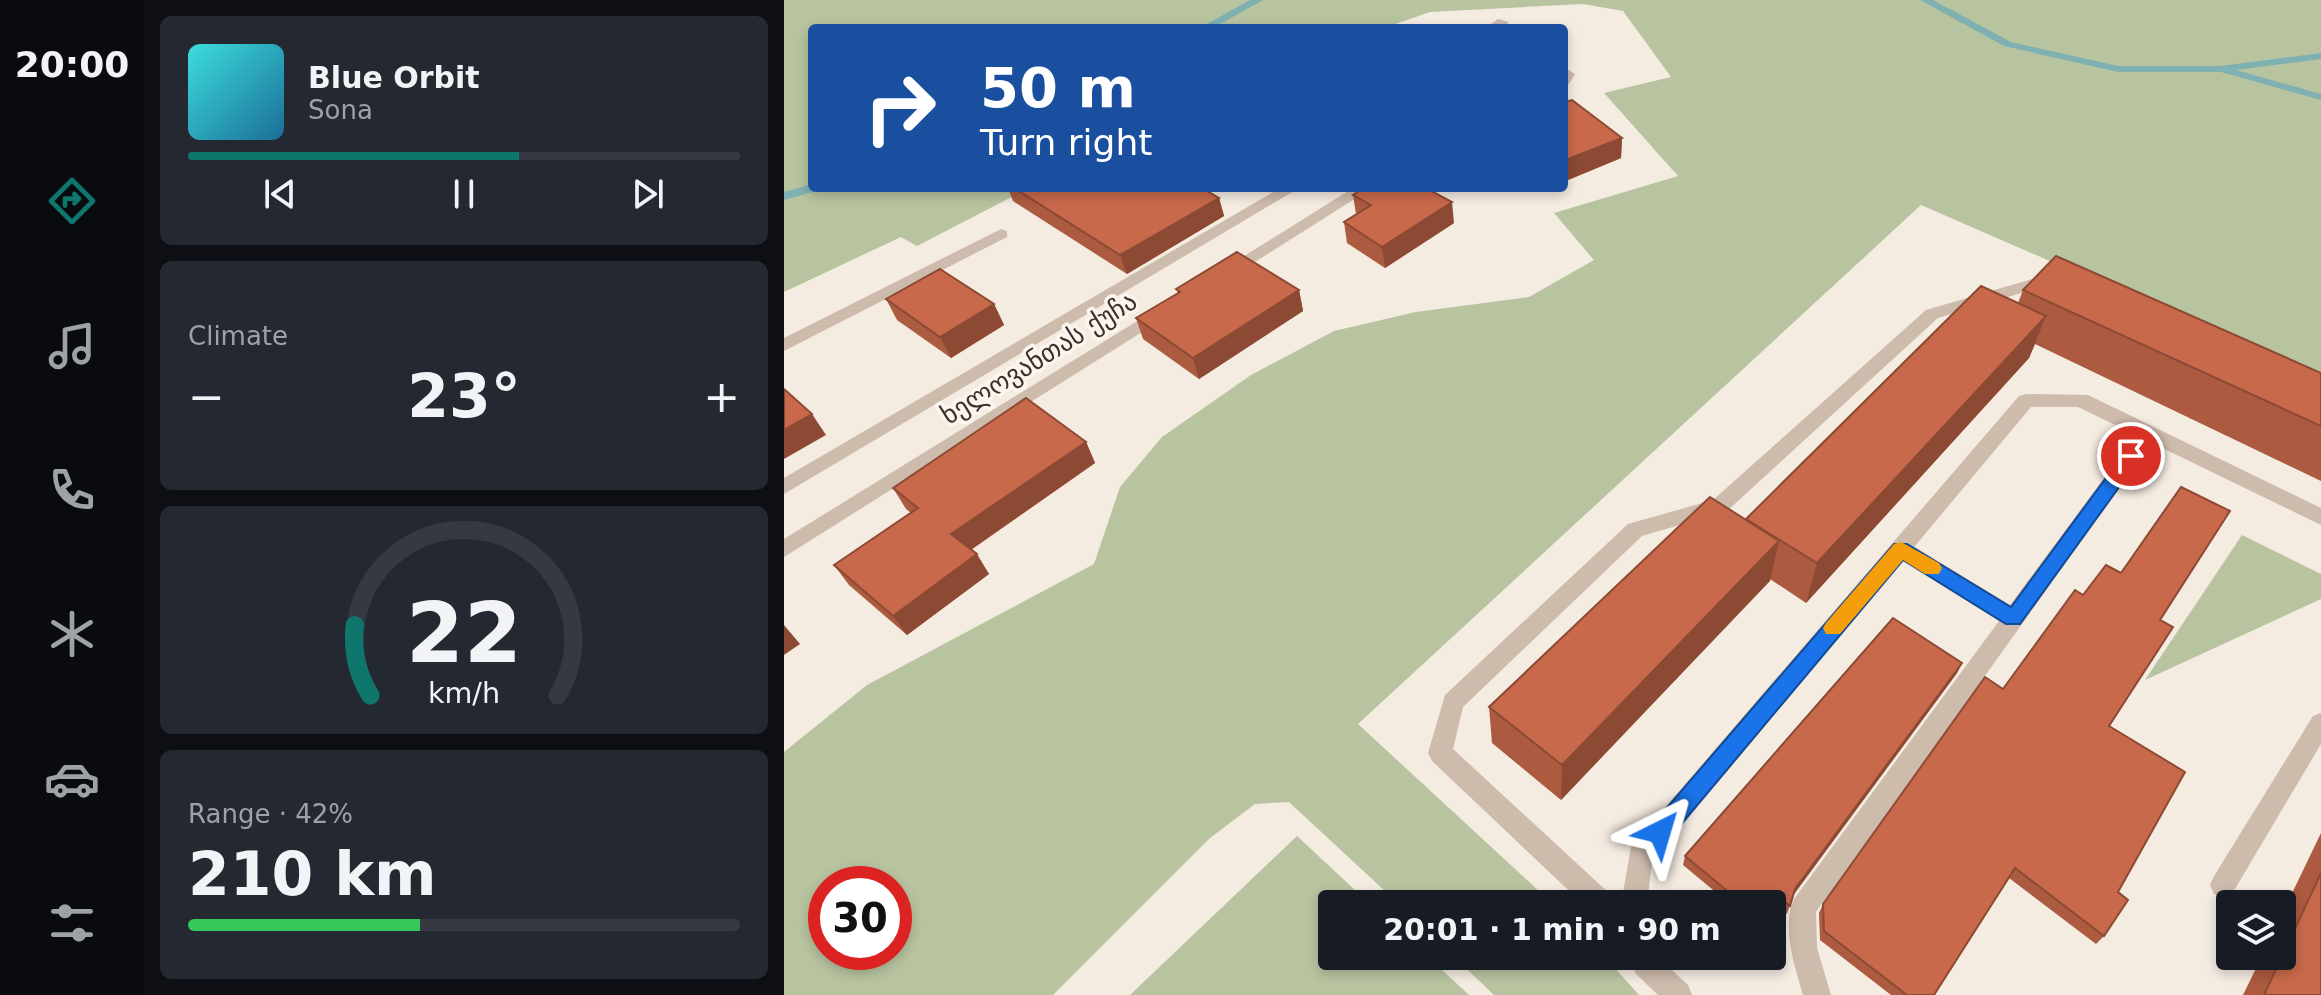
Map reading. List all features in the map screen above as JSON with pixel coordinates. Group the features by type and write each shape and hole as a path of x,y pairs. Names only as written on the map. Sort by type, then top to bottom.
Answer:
{"street":[{"path":"784,487 1284,192"},
{"path":"1215,279 1357,192"},
{"path":"784,345 1001,234"},
{"path":"1587,890 1440,753 1453,702 1635,530 1720,506 1932,314 2053,276 2081,288"},
{"name":"ხელოვანთას ქუჩა","path":"784,549 1175,304"},
{"path":"1636,890 1640,856 2026,401 2081,400 2321,517"},
{"path":"1817,995 1804,948 1803,908 2148,433"},
{"path":"1901,549 2013,618"},
{"path":"2223,885 2321,723"},
{"path":"1652,970 1678,995"}],"green space":[{"path":"784,0 2321,0 2321,379 1921,205 1358,724 1538,890 1384,890 1289,802 1255,804 1210,838 1053,995 784,995 784,752 867,685 1094,564 1120,487 1162,437 1251,375 1334,331 1416,312 1529,297 1594,260 1554,213 1678,176 1604,93 1671,77 1623,11 1583,4 1430,12 1396,24 808,24 808,192 1021,192 917,246 901,237 784,292"},
{"path":"2242,535 2321,574 2321,599 2145,680"},
{"path":"1297,836 1355,890 1318,890 1318,970 1442,970 1469,995 1130,995"},
{"path":"1468,970 1617,970 1639,995 1494,995"}],"building":[{"path":"1572,100 1622,138 1568,159 1568,101"},
{"path":"1020,192 1209,192 1219,198 1120,255"},
{"path":"1358,192 1433,192 1452,202 1382,247 1344,222 1371,205 1353,195"},
{"path":"1237,252 1299,290 1193,358 1136,318 1180,292 1176,289"},
{"path":"2056,256 2321,373 2321,426 2023,290"},
{"path":"940,269 994,304 940,337 886,299"},
{"path":"1981,286 2046,316 1817,563 1746,519"},
{"path":"784,389 812,414 784,430"},
{"path":"1026,398 1086,442 951,534 977,554 893,616 834,565 918,508 893,488"},
{"path":"2181,487 2230,511 2160,620 2173,627 2109,726 2185,772 2118,892 2128,900 2104,936 2015,868 1934,995 1907,995 1824,931 1823,904 1985,677 2003,689 2075,590 2083,595 2106,565 2121,573"},
{"path":"1710,497 1779,541 1562,765 1489,707"},
{"path":"1893,618 1962,663 1795,889 1790,906 1786,903 1786,890 1726,890 1685,856"},
{"path":"2321,873 2321,995 2264,995 2276,970 2296,970 2296,927"}],"waterway":[{"path":"1213,24 1258,0"},
{"path":"1925,0 2008,44 2118,69 2220,69 2321,56"},
{"path":"2226,71 2321,97"},
{"path":"784,196 808,189"}],"slow traffic":[{"path":"1833,628 1901,549 1932,568"}],"route":[{"path":"1660,832 1901,549 2013,618 2131,456"}]}
